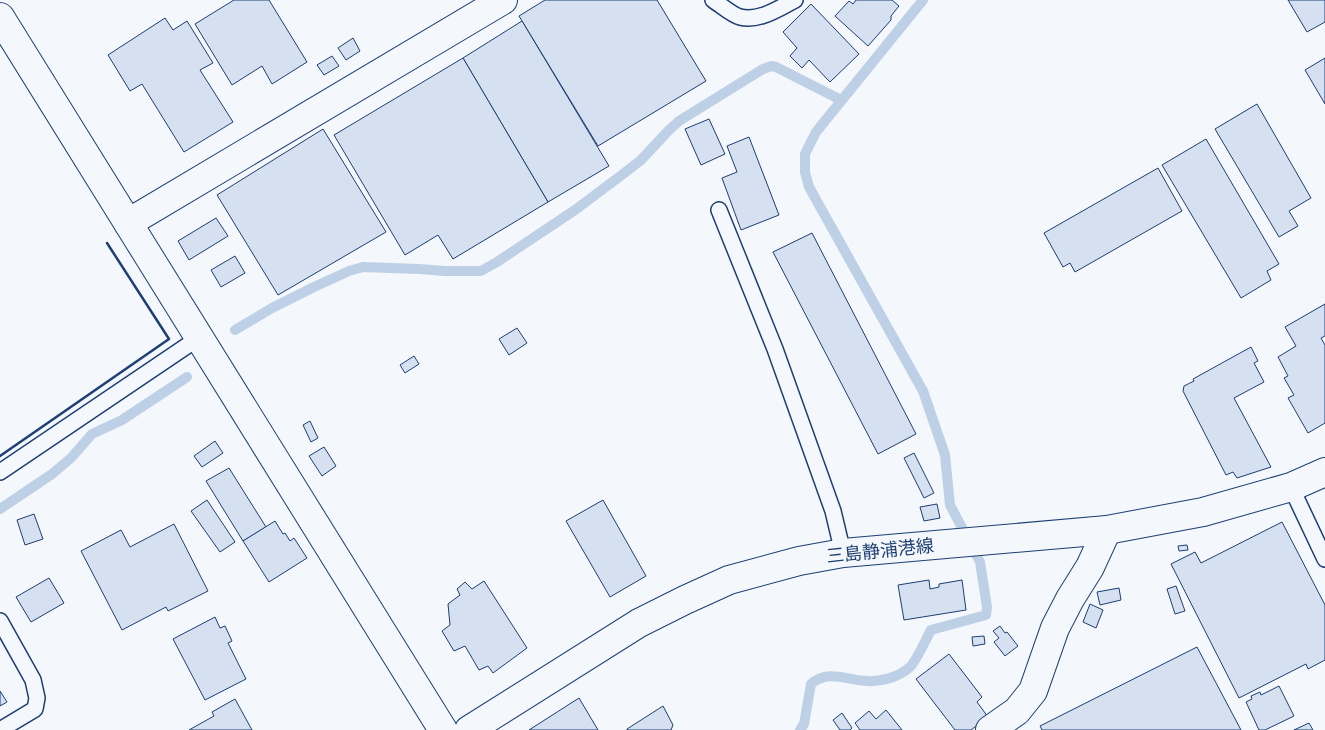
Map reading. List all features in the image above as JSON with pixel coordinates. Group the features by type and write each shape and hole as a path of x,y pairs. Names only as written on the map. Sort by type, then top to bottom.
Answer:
{"street":[{"path":"128,223 503,0"},
{"path":"0,17 443,730"},
{"name":"三島静浦港線","path":"469,730 639,623 729,580 799,561 843,553 1108,530 1203,512 1291,487 1325,472"},
{"path":"990,730 1018,712 1033,690 1055,628 1070,599 1090,568 1108,530"}],"lane":[{"path":"713,0 739,17 754,18 772,12 795,0"},
{"path":"719,210 775,349 833,511 843,553"},
{"path":"0,472 200,337"},
{"path":"1291,487 1325,559"},
{"path":"0,621 33,680 37,698 35,709 0,730"}],"building":[{"path":"234,0 269,0 307,62 272,84 262,66 232,85 195,24"},
{"path":"545,0 657,0 706,81 598,146 519,16"},
{"path":"856,0 892,0 899,6 891,16 891,20 868,46 835,16 849,1 853,4"},
{"path":"1288,0 1325,0 1325,22 1307,32"},
{"path":"811,4 859,54 830,82 809,60 802,68 790,56 797,48 783,32"},
{"path":"165,18 173,30 187,21 213,63 200,70 233,122 184,152 142,84 130,91 108,55"},
{"path":"522,21 609,166 548,202 463,58"},
{"path":"353,38 360,51 346,60 338,48"},
{"path":"332,56 339,66 324,75 317,65"},
{"path":"463,58 548,202 453,259 438,235 405,255 334,135"},
{"path":"1325,58 1325,104 1305,70"},
{"path":"1257,104 1311,198 1289,211 1298,226 1279,237 1215,129"},
{"path":"709,119 725,154 701,165 685,129"},
{"path":"323,129 386,232 278,295 217,195"},
{"path":"749,137 779,215 741,230 722,178 737,172 727,146"},
{"path":"1206,139 1279,264 1267,271 1271,280 1241,298 1162,165"},
{"path":"1158,168 1182,211 1075,272 1070,263 1063,267 1044,233"},
{"path":"216,218 228,236 189,260 178,241"},
{"path":"812,233 916,434 878,454 773,252"},
{"path":"235,256 245,273 221,287 211,270"},
{"path":"1325,304 1325,336 1321,338 1325,345 1325,423 1308,433 1288,398 1294,395 1284,378 1288,376 1278,357 1296,346 1285,327"},
{"path":"517,328 527,343 509,355 499,339"},
{"path":"1251,347 1258,361 1254,363 1264,382 1234,398 1271,467 1237,478 1233,472 1226,475 1183,391 1184,386 1194,381 1193,379"},
{"path":"414,356 419,364 405,373 400,365"},
{"path":"310,421 318,438 311,442 303,425"},
{"path":"215,441 223,453 202,467 194,456"},
{"path":"324,447 336,466 322,476 309,456"},
{"path":"914,453 934,493 924,498 904,458"},
{"path":"229,468 266,527 243,541 206,481"},
{"path":"207,500 235,542 220,552 191,511"},
{"path":"603,500 646,576 610,597 566,521"},
{"path":"937,504 940,518 924,521 920,507"},
{"path":"34,514 43,539 25,545 17,520"},
{"path":"275,521 290,541 294,538 307,558 269,582 243,541"},
{"path":"1282,522 1325,605 1325,660 1308,669 1306,664 1239,698 1171,564 1195,552 1201,563"},
{"path":"174,524 208,591 168,611 166,607 122,630 81,551 121,530 130,547"},
{"path":"1187,545 1188,550 1179,551 1178,546"},
{"path":"49,578 64,603 31,622 16,597"},
{"path":"929,580 930,589 939,587 939,584 962,580 966,610 904,620 898,585"},
{"path":"484,581 527,648 493,673 488,666 479,670 465,646 454,651 442,631 450,625 448,604 460,595 457,589 465,582 472,589"},
{"path":"1176,586 1185,611 1175,614 1167,589"},
{"path":"1119,588 1121,600 1100,605 1097,592"},
{"path":"1090,604 1103,610 1096,628 1083,622"},
{"path":"215,617 220,628 225,626 232,641 228,643 246,679 205,700 173,639"},
{"path":"1000,626 1018,646 1005,656 994,642 999,638 993,631"},
{"path":"984,636 985,644 973,646 972,637"},
{"path":"1197,647 1241,730 1042,730 1040,726"},
{"path":"949,654 982,697 977,702 988,717 971,730 955,730 916,679"},
{"path":"1279,686 1294,716 1265,730 1259,730 1246,702 1252,699 1251,696 1260,692 1261,695"},
{"path":"0,691 7,702 0,706"},
{"path":"579,698 598,730 529,730"},
{"path":"235,699 252,730 189,730 214,716 212,712"},
{"path":"663,706 673,725 671,730 627,730 627,729"},
{"path":"886,710 902,730 860,730 855,723 869,711 876,719"},
{"path":"842,713 852,728 850,730 840,730 833,720"},
{"path":"1309,723 1313,730 1294,730"}],"waterway":[{"path":"800,730 804,724 811,684 817,680 824,677 838,676 872,681 884,680 895,676 906,671 913,664 931,630 986,615 987,607 980,562 950,505 945,455 923,391 809,187 805,172 805,154 816,132 923,0"},
{"path":"235,330 272,308 314,287 349,271 363,267 481,271 575,210 623,174 641,160 679,121 763,69 771,66 776,67 841,100"},
{"path":"0,509 52,474 71,458 92,434 122,420 187,377"}],"wall":[{"path":"0,456 169,339 107,243"}]}
